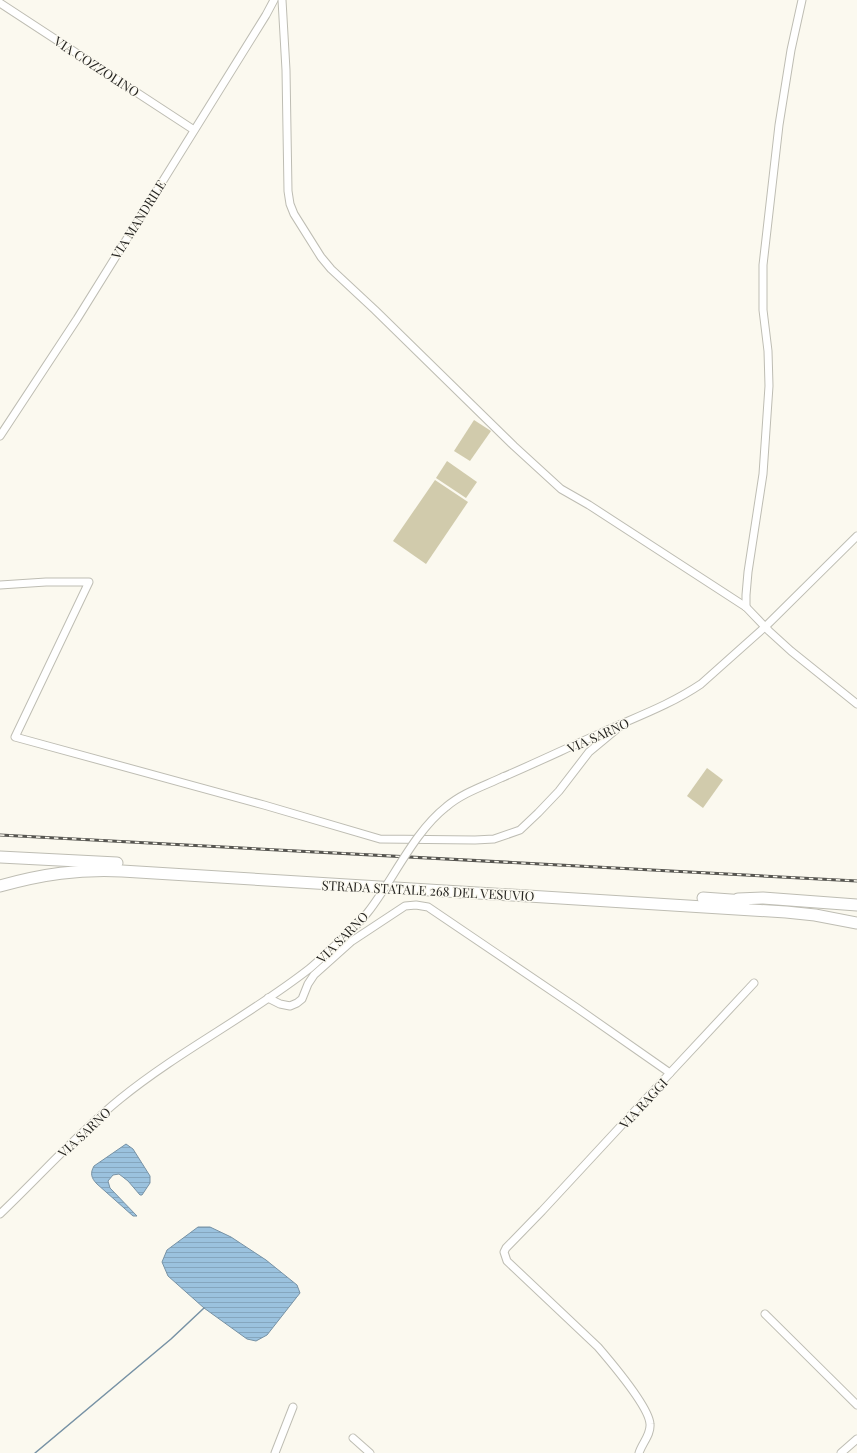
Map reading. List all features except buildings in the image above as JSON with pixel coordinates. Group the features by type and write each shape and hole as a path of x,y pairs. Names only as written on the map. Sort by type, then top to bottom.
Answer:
{"highway":[{"name":"STRADA STATALE 268 DEL VESUVIO","path":"0,857 724,900 808,907 857,916"},
{"name":"STRADA STATALE 268 DEL VESUVIO","path":"0,886 70,871 122,871 778,911 815,915 857,923"},
{"path":"724,900 763,898 857,905"}],"street":[{"name":"VIA MANDRILE","path":"0,436 77,319 274,0"},
{"path":"282,0 286,70 288,191 290,204 294,214 321,257 331,269 514,446 561,489 746,607 791,651 857,704"},
{"path":"746,607 748,572 763,474 769,386 768,351 763,310 763,265 779,125 791,50 802,0"},
{"name":"VIA COZZOLINO","path":"0,3 194,130"},
{"name":"VIA SARNO","path":"0,1214 76,1139 120,1099 310,968 358,925 413,845 430,823 446,806 472,791 650,712 690,692 766,626 857,536"},
{"path":"0,585 46,582 89,582 15,737 186,785 264,805 380,839 481,840 494,839 520,830 558,791 589,752 624,723"},
{"name":"VIA RAGGI","path":"268,998 280,1004 290,1006 297,1004 302,999 314,974 352,941 405,906 416,905 428,907 670,1073 506,1248 504,1252 507,1260 612,1362 646,1410 650,1423 650,1429 639,1453"},
{"path":"670,1073 754,983"},
{"path":"765,1314 857,1405"},
{"path":"275,1453 292,1407"},
{"path":"353,1438 370,1453"},
{"path":"842,1453 857,1439"}],"shaded area":[{"path":"474,420 491,431 470,461 454,451"},
{"path":"447,461 477,482 466,498 436,478"},
{"path":"435,480 468,502 426,564 393,541"},
{"path":"707,768 723,780 703,808 687,796"}],"water":[{"path":"126,1144 133,1149 150,1176 150,1183 142,1195 140,1195 128,1181 119,1174 113,1175 108,1181 110,1188 137,1216 133,1216 97,1184 93,1180 92,1175 94,1166"},
{"path":"198,1227 210,1227 231,1237 266,1260 297,1285 300,1293 267,1335 256,1341 247,1339 204,1308 168,1276 162,1262 167,1250"}],"waterway":[{"path":"35,1453 171,1339 204,1308"}],"railway":[{"path":"0,835 857,881"}]}
